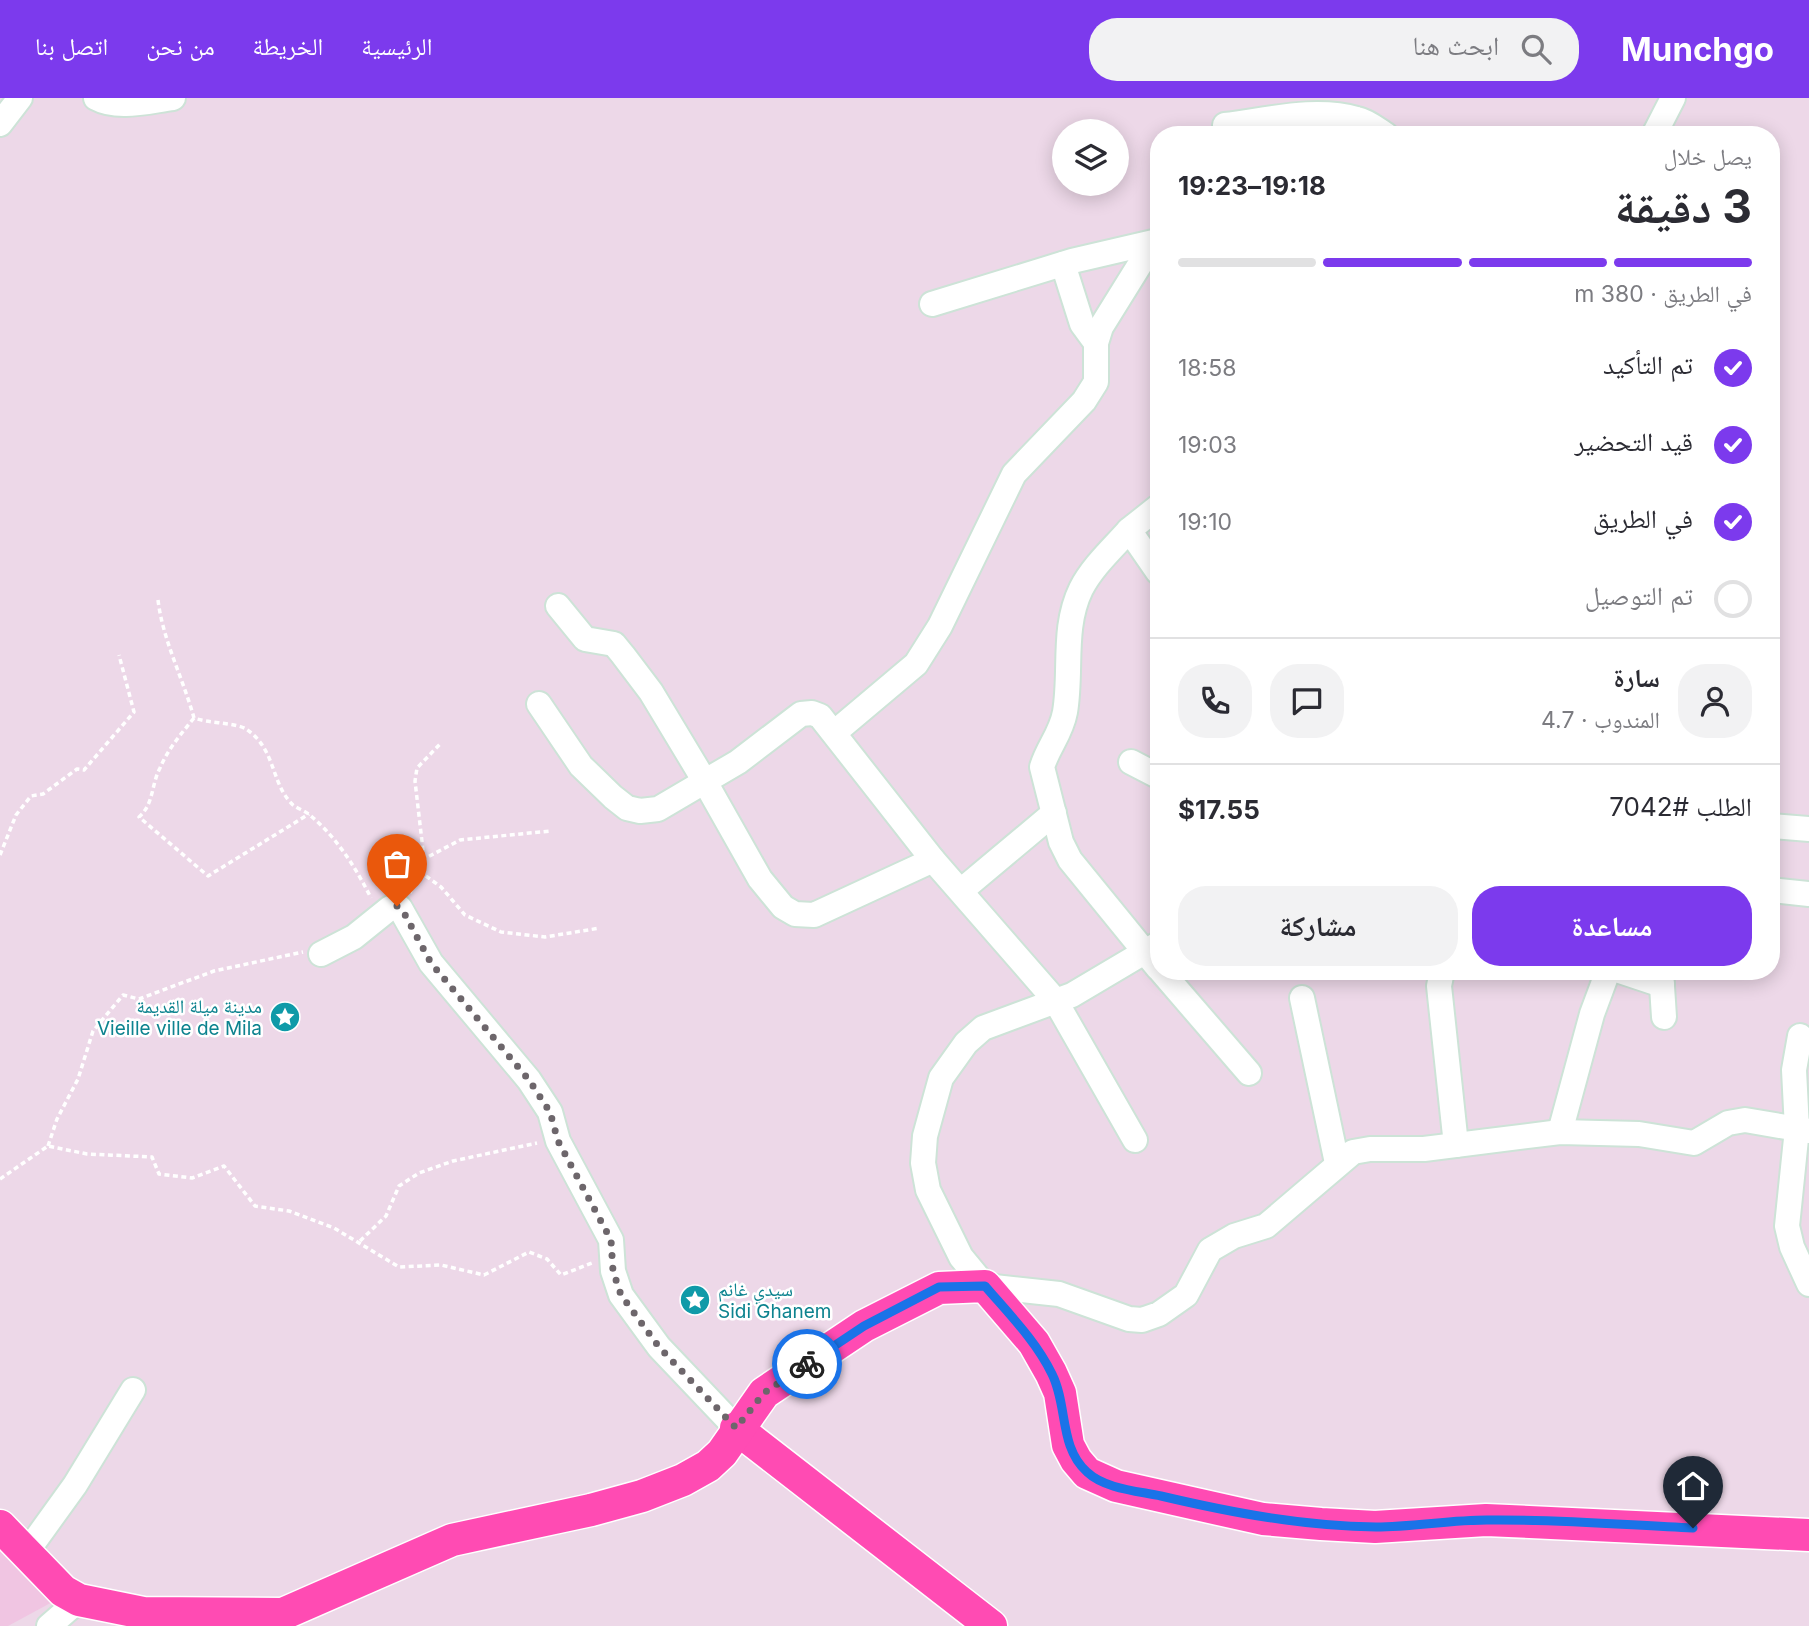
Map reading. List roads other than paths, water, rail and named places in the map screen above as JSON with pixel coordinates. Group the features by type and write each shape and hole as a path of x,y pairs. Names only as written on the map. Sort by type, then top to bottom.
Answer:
{"main road":[{"path":"0,1526 63,1591 79,1600 143,1613 283,1614 452,1540 592,1510 642,1496 683,1480 708,1466 722,1453 736,1428 764,1393 864,1326 939,1287 985,1286 1034,1343 1051,1373 1065,1413 1068,1446 1076,1460 1087,1473 1115,1486 1263,1519 1321,1524 1375,1527 1486,1520 1809,1535"},
{"path":"736,1428 991,1626"}],"street":[{"path":"0,124 20,98"},
{"path":"96,98 105,103 128,104 173,98"},
{"path":"1659,126 1673,98"},
{"path":"1225,125 1300,114 1332,114 1360,119 1371,126"},
{"path":"932,303 1063,264 1150,243"},
{"path":"834,733 916,664 940,626 1014,474 1084,401 1096,382 1096,343 1101,327 1150,250"},
{"path":"1063,264 1082,324 1096,343"},
{"path":"1150,513 1129,530 1082,587 1073,610 1068,643 1065,710 1059,736 1042,767 1070,860 1150,952"},
{"path":"1129,530 1150,560"},
{"path":"558,606 585,639 614,644 651,692 705,780 760,879 783,907 795,914 814,915 933,860"},
{"path":"539,704 581,766 627,808 658,809 738,762 801,714 812,713 820,716 933,860 962,890 1055,1000 1135,1139"},
{"path":"1131,762 1150,772"},
{"path":"962,890 1054,813"},
{"path":"1780,826 1809,828"},
{"path":"1780,891 1809,894"},
{"path":"321,954 391,913 529,1080 550,1112 557,1138 602,1220 614,1254 613,1271 621,1295 659,1347 736,1428"},
{"path":"1150,962 1072,995 983,1028 966,1043 941,1078 931,1109 923,1163 928,1190 961,1257 985,1286 1059,1294 1129,1319 1142,1320 1159,1314 1186,1294 1210,1250 1234,1236 1266,1226 1353,1152 1370,1149 1424,1149 1560,1132 1639,1134 1695,1143 1728,1123 1745,1120 1803,1130"},
{"path":"1173,980 1249,1073"},
{"path":"1440,980 1456,1145"},
{"path":"1560,1132 1592,1014 1605,980"},
{"path":"1662,980 1664,1017"},
{"path":"1302,998 1337,1163"},
{"path":"1800,1036 1794,1070 1803,1130 1801,1162 1787,1226 1791,1247 1809,1284"},
{"path":"26,1553 75,1485 133,1390"},
{"path":"49,1626 79,1600"}],"place":[{"name":"مدينة ميلة القديمة Vieille ville de Mila","path":"285,1017"},
{"name":"سيدي غانم Sidi Ghanem","path":"695,1300"}]}
